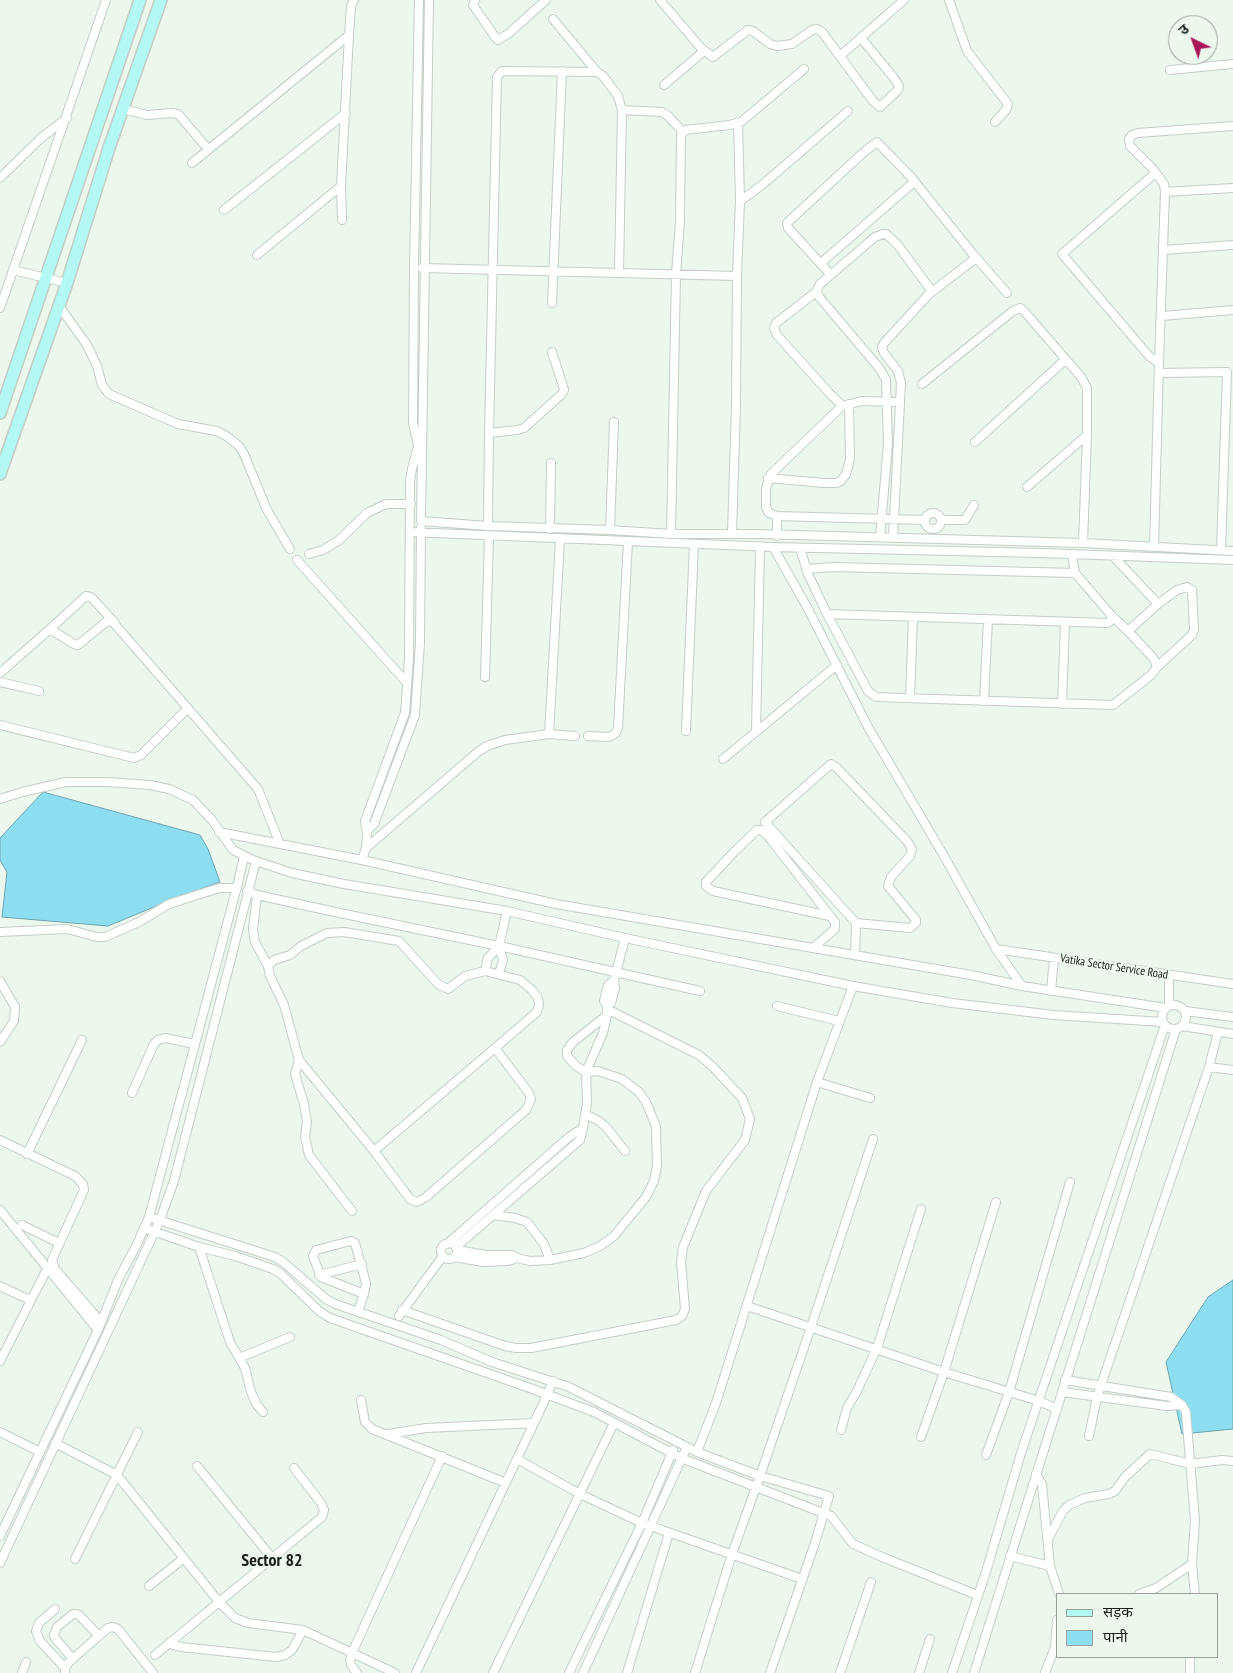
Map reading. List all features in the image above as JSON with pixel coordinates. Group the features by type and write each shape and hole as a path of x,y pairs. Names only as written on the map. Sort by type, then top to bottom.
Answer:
{"street":[{"path":"0,308 106,0"},
{"path":"0,413 140,0"},
{"path":"0,474 67,283 123,109 161,0"},
{"path":"342,220 341,186 349,35 351,6 354,0"},
{"path":"362,860 366,848 366,821 405,713 407,683 411,475 420,441 413,423 419,0"},
{"path":"367,831 374,824 415,715 420,643 420,441 425,320 429,0"},
{"path":"475,0 473,5 494,37 498,40 508,34 546,0"},
{"path":"660,0 710,57 716,56 742,34 751,29 766,42 777,46 792,44 815,29 822,32 873,101 882,106 898,90 899,86 861,38"},
{"path":"840,56 904,0"},
{"path":"949,0 967,51 1008,104 1006,110 995,122"},
{"path":"553,19 597,72 615,90 620,101 622,110 619,272"},
{"path":"192,163 349,35"},
{"path":"664,85 704,51"},
{"path":"1170,70 1233,64"},
{"path":"671,534 676,274 680,221 680,137 685,130 738,123 804,69"},
{"path":"488,526 497,77 504,70 597,72"},
{"path":"552,302 555,272 562,71"},
{"path":"123,109 147,115 178,114 208,149"},
{"path":"622,110 662,112 683,132"},
{"path":"740,201 762,185 848,111"},
{"path":"224,210 346,113"},
{"path":"0,178 41,138 66,118"},
{"path":"732,534 740,201 738,123"},
{"path":"1154,547 1165,192 1164,184 1130,146 1129,139 1134,134 1233,126"},
{"path":"831,275 788,228 788,222 872,144 878,142 1007,293"},
{"path":"1154,172 1152,177 1062,254 1150,356 1159,363"},
{"path":"821,263 914,182"},
{"path":"257,255 341,186"},
{"path":"1165,192 1233,188"},
{"path":"768,478 839,482 846,474 850,459 845,405 777,335 774,328 776,322 816,292 818,286 875,237 885,234 897,244 930,287 931,292 929,294"},
{"path":"1164,250 1233,245"},
{"path":"892,538 900,376 883,349 884,343 929,294 976,258"},
{"path":"414,268 737,276"},
{"path":"13,270 67,283"},
{"path":"816,292 885,376 887,384 888,444 880,537"},
{"path":"59,306 87,345 97,366 102,385 109,394 178,424 217,431 234,442 244,454 267,510 290,549"},
{"path":"922,384 1013,311 1020,308 1024,311 1086,385 1087,435 1083,543"},
{"path":"1162,316 1233,310"},
{"path":"414,322 425,320"},
{"path":"868,356 883,349"},
{"path":"489,433 524,428 562,394 564,390 552,352"},
{"path":"975,442 1065,360"},
{"path":"1160,373 1230,372 1221,550"},
{"path":"900,402 862,401 845,405 774,470 766,484 766,507 769,513 777,516 894,521 925,520"},
{"path":"610,530 614,422"},
{"path":"1027,487 1087,435"},
{"path":"550,529 551,463"},
{"path":"309,554 323,550 338,541 366,513 386,504 411,504"},
{"path":"941,520 965,520 974,505"},
{"path":"934,513 941,520 940,525 933,529 928,527 925,520 929,514 934,513"},
{"path":"776,536 777,516"},
{"path":"411,521 671,534 880,537 1083,543 1233,551"},
{"path":"592,530 592,540"},
{"path":"410,532 774,548 1042,553 1233,560"},
{"path":"485,677 489,536"},
{"path":"844,537 846,549"},
{"path":"549,734 560,540"},
{"path":"588,736 609,737 615,734 618,728 628,542"},
{"path":"1042,542 1042,553"},
{"path":"686,731 694,544"},
{"path":"756,732 760,547"},
{"path":"774,548 807,607 868,727 996,949 1022,986"},
{"path":"800,548 806,569 827,614 868,692 876,697 1113,705 1151,675 1157,667 1190,638 1194,630 1193,592 1190,588 1183,588 1158,604 1128,630"},
{"path":"1072,554 1075,574 1111,615 1128,630 1154,659 1157,667"},
{"path":"1113,556 1158,604"},
{"path":"297,560 407,683"},
{"path":"806,569 834,567 1075,574"},
{"path":"0,673 86,596 91,597 258,789 280,844"},
{"path":"827,614 1108,624 1111,620 1111,615"},
{"path":"910,698 913,618"},
{"path":"984,701 988,620"},
{"path":"50,629 76,645 106,622 115,623"},
{"path":"1062,704 1065,623"},
{"path":"723,759 837,665"},
{"path":"0,682 39,691"},
{"path":"0,725 134,758 141,755 188,708"},
{"path":"366,848 479,751 502,741 549,734 575,736"},
{"path":"855,955 856,923 765,822 831,764 836,766 907,841 912,849 910,856 891,877 888,886 916,920 916,923 910,928 856,923"},
{"path":"1,798 66,782 150,785 169,788 193,800 212,820 233,850 256,861 292,873 344,884 507,911 853,986 952,1003 1164,1024 1179,1028 1233,1034"},
{"path":"813,948 835,930 835,922 761,830 758,830 735,851 706,882 706,886 713,892 830,916"},
{"path":"219,832 362,860 556,904 971,975 1051,991 1168,1007 1179,1006 1185,1011 1233,1017"},
{"path":"0,1536 2,1527 102,1322 118,1280 149,1217 244,856"},
{"path":"0,1563 160,1220 174,1181 256,861"},
{"path":"0,932 67,929 104,937 139,922 169,904 219,888 237,888"},
{"path":"247,891 257,895 499,946 615,976 700,991"},
{"path":"257,895 253,929 255,942 268,966 270,976 284,1005 299,1060 374,1150 410,1199 417,1202 426,1198 526,1110 531,1098 529,1093 496,1048"},
{"path":"499,974 502,960 499,946 507,911"},
{"path":"268,966 274,960 290,955 327,933 344,932 399,941 439,986 448,989 466,976 485,971 514,977 528,986 538,998 537,1012 374,1150"},
{"path":"443,1256 450,1259 494,1215 580,1140 587,1103 586,1072 598,1046 607,1010 611,1003 615,988 615,976 626,938"},
{"path":"485,971 488,958 499,946"},
{"name":"Vatika Sector Service Road","path":"996,949 1233,984"},
{"path":"1051,991 1054,958"},
{"path":"952,1673 977,1594 986,1572 1021,1453 1164,1024 1162,1015 1168,1007 1169,976"},
{"path":"0,981 15,1007 14,1021 0,1042"},
{"path":"698,1452 716,1403 817,1082 853,986"},
{"path":"777,1006 839,1022"},
{"path":"447,1244 454,1245 456,1251 483,1262 508,1261 517,1258 530,1261 550,1260 584,1253 600,1246 614,1236 646,1197 654,1181 657,1166 656,1126 646,1102 639,1092 622,1079 598,1071 586,1072 571,1062 567,1056 567,1050 572,1043 607,1010"},
{"path":"583,1128 569,1137 456,1238 442,1248 443,1256 400,1313 516,1348 532,1348 676,1320 682,1316 685,1309 681,1262 683,1247 706,1191 738,1152 745,1140 750,1119 742,1098 699,1055 607,1010"},
{"path":"974,1673 1179,1028 1186,1019 1185,1011"},
{"path":"1089,1436 1101,1387 1209,1067 1218,1032"},
{"path":"132,1092 154,1044 158,1040 165,1038 195,1044"},
{"path":"27,1154 82,1040"},
{"path":"299,1060 295,1074 304,1104 307,1122 305,1137 309,1155 352,1211"},
{"path":"1209,1067 1233,1070"},
{"path":"817,1082 870,1098"},
{"path":"585,1114 599,1121 607,1128 625,1151"},
{"path":"695,1673 732,1554 811,1327 873,1139"},
{"path":"0,1140 75,1176 83,1184 84,1190 59,1243 52,1264 102,1322"},
{"path":"986,1455 1009,1392 1070,1182"},
{"path":"921,1437 944,1372 996,1202"},
{"path":"841,1430 847,1408 858,1391 878,1348 921,1209"},
{"path":"0,1210 98,1330"},
{"path":"494,1215 527,1222 544,1244 550,1260"},
{"path":"149,1217 275,1257 326,1299 441,1340 492,1362 569,1387 698,1452 760,1476 829,1496 772,1673"},
{"path":"22,1225 59,1243"},
{"path":"144,1228 199,1247 235,1256 281,1274 319,1311 330,1318 548,1394 594,1412 681,1458 831,1516 853,1544 977,1594"},
{"path":"358,1312 364,1294 366,1283 355,1243 351,1241 316,1250 314,1256 321,1277 364,1294"},
{"path":"199,1247 230,1342 245,1368 251,1392 257,1405 263,1412"},
{"path":"281,1274 283,1262"},
{"path":"319,1275 362,1264"},
{"path":"0,1360 48,1267"},
{"path":"0,1286 30,1300"},
{"path":"747,1306 878,1348 944,1372 1039,1401 1057,1410"},
{"path":"239,1358 290,1338"},
{"path":"1066,1380 1169,1397 1182,1405 1186,1412 1195,1521 1192,1564 1195,1593"},
{"path":"416,1673 548,1394 552,1381"},
{"path":"1062,1392 1167,1406 1182,1405"},
{"path":"361,1400 365,1422 372,1429 506,1483"},
{"path":"386,1434 426,1428 534,1423"},
{"path":"494,1673 614,1423"},
{"path":"0,1432 40,1452"},
{"path":"75,1559 138,1432"},
{"path":"569,1673 642,1523 677,1442"},
{"path":"55,1443 117,1475 219,1602 235,1618 248,1623 303,1630 395,1673"},
{"path":"583,1673 687,1447"},
{"path":"1048,1539 1063,1511 1069,1505 1085,1498 1110,1494 1150,1454 1190,1464 1222,1460 1233,1461"},
{"path":"357,1673 351,1665 352,1653 442,1456"},
{"path":"517,1459 580,1494 642,1523 802,1579"},
{"path":"197,1466 272,1558"},
{"path":"155,1655 322,1517 324,1510 321,1503 294,1468"},
{"path":"1036,1474 1042,1484 1050,1566 1059,1593"},
{"path":"2,1527 15,1532"},
{"path":"627,1673 669,1534"},
{"path":"1010,1556 1050,1566"},
{"path":"149,1586 184,1558"},
{"path":"1142,1593 1156,1588 1192,1564"},
{"path":"840,1673 871,1582"},
{"path":"55,1609 39,1623 36,1631 40,1641 65,1670 72,1659 108,1628 113,1627 118,1629 152,1673"},
{"path":"72,1659 54,1635 57,1628 73,1614 80,1615 99,1636"},
{"path":"170,1642 181,1647 276,1657 285,1655 292,1650 303,1630"},
{"path":"1045,1673 1055,1647 1056,1634"},
{"path":"919,1673 930,1639"},
{"path":"1190,1658 1190,1673"},
{"path":"22,1673 26,1662"}],"water":[{"path":"43,792 200,835 208,849 220,882 108,926 2,917 7,872 0,860 0,838"},
{"path":"1233,1280 1233,1429 1182,1434 1166,1362 1208,1297"}],"district":[{"name":"Sector 82","path":"272,1561"}]}
